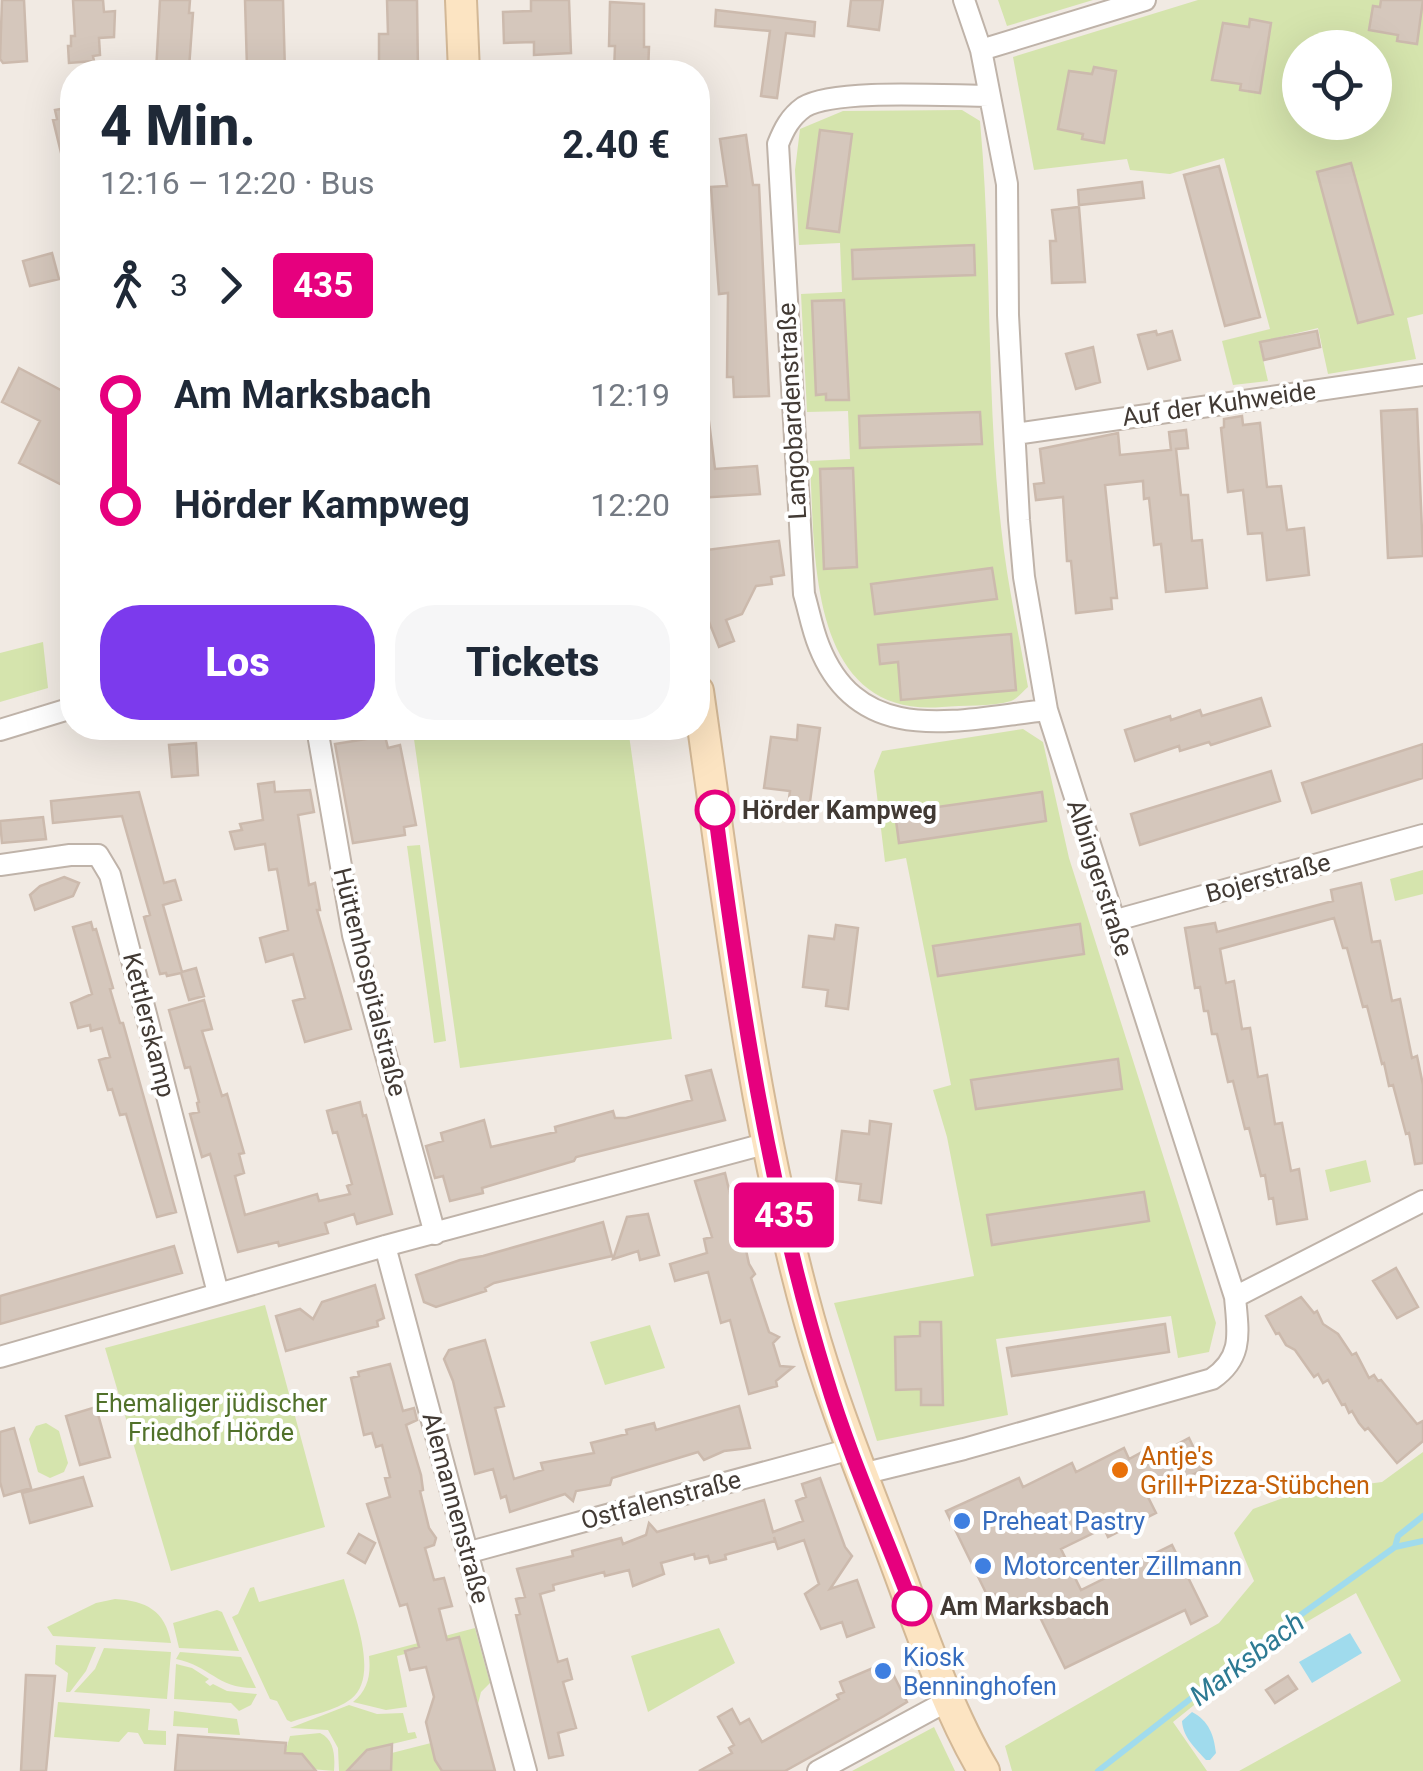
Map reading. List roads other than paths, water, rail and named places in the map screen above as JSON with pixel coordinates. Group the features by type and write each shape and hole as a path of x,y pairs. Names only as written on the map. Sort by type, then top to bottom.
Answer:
{"main road":[{"path":"461,0 464,60"},
{"path":"705,740 732,942 768,1143 808,1314 857,1462 951,1699 984,1771"}],"street":[{"name":"Albingerstraße","path":"857,1462 964,1449 1212,1379 1231,1362 1239,1335 1234,1297 1047,710 1024,577 1008,315 1007,184 981,50 964,0"},
{"path":"981,50 1145,0"},
{"name":"Langobardenstraße","path":"989,96 852,97 812,104 787,122 778,144 804,594 819,647 832,670 849,692 872,710 896,720 920,723 1047,710"},
{"name":"Auf der Kuhweide","path":"1015,434 1423,375"},
{"path":"0,730 60,712"},
{"name":"Hüttenhospitalstraße","path":"318,740 353,934 435,1234"},
{"name":"Bojerstraße","path":"1112,921 1423,835"},
{"name":"Kettlerskamp","path":"0,865 98,855 110,875 218,1293"},
{"path":"0,1356 385,1246 768,1143"},
{"path":"1234,1297 1423,1201"},
{"name":"Alemannenstraße","path":"385,1246 526,1771"},
{"name":"Ostfalenstraße","path":"470,1552 857,1462"},
{"path":"818,1771 951,1699"}],"water":[{"path":"1350,1633 1362,1653 1312,1683 1299,1662"},
{"path":"1192,1712 1207,1724 1212,1734 1216,1753 1210,1760 1185,1732 1182,1721"}],"waterway":[{"name":"Marksbach","path":"1395,1547 1398,1536 1423,1516"},
{"name":"Marksbach","path":"1098,1771 1267,1639 1395,1547 1423,1541"}],"place":[{"name":"Hörder Kampweg","path":"715,810"},
{"name":"Antje's Grill+Pizza-Stübchen","path":"1120,1470"},
{"name":"Preheat Pastry","path":"962,1521"},
{"name":"Motorcenter Zillmann","path":"983,1566"},
{"name":"Am Marksbach","path":"912,1606"},
{"name":"Kiosk Benninghofen","path":"883,1671"}],"park label":[{"name":"Ehemaliger jüdischer Friedhof Hörde","path":"211,1418"}]}
